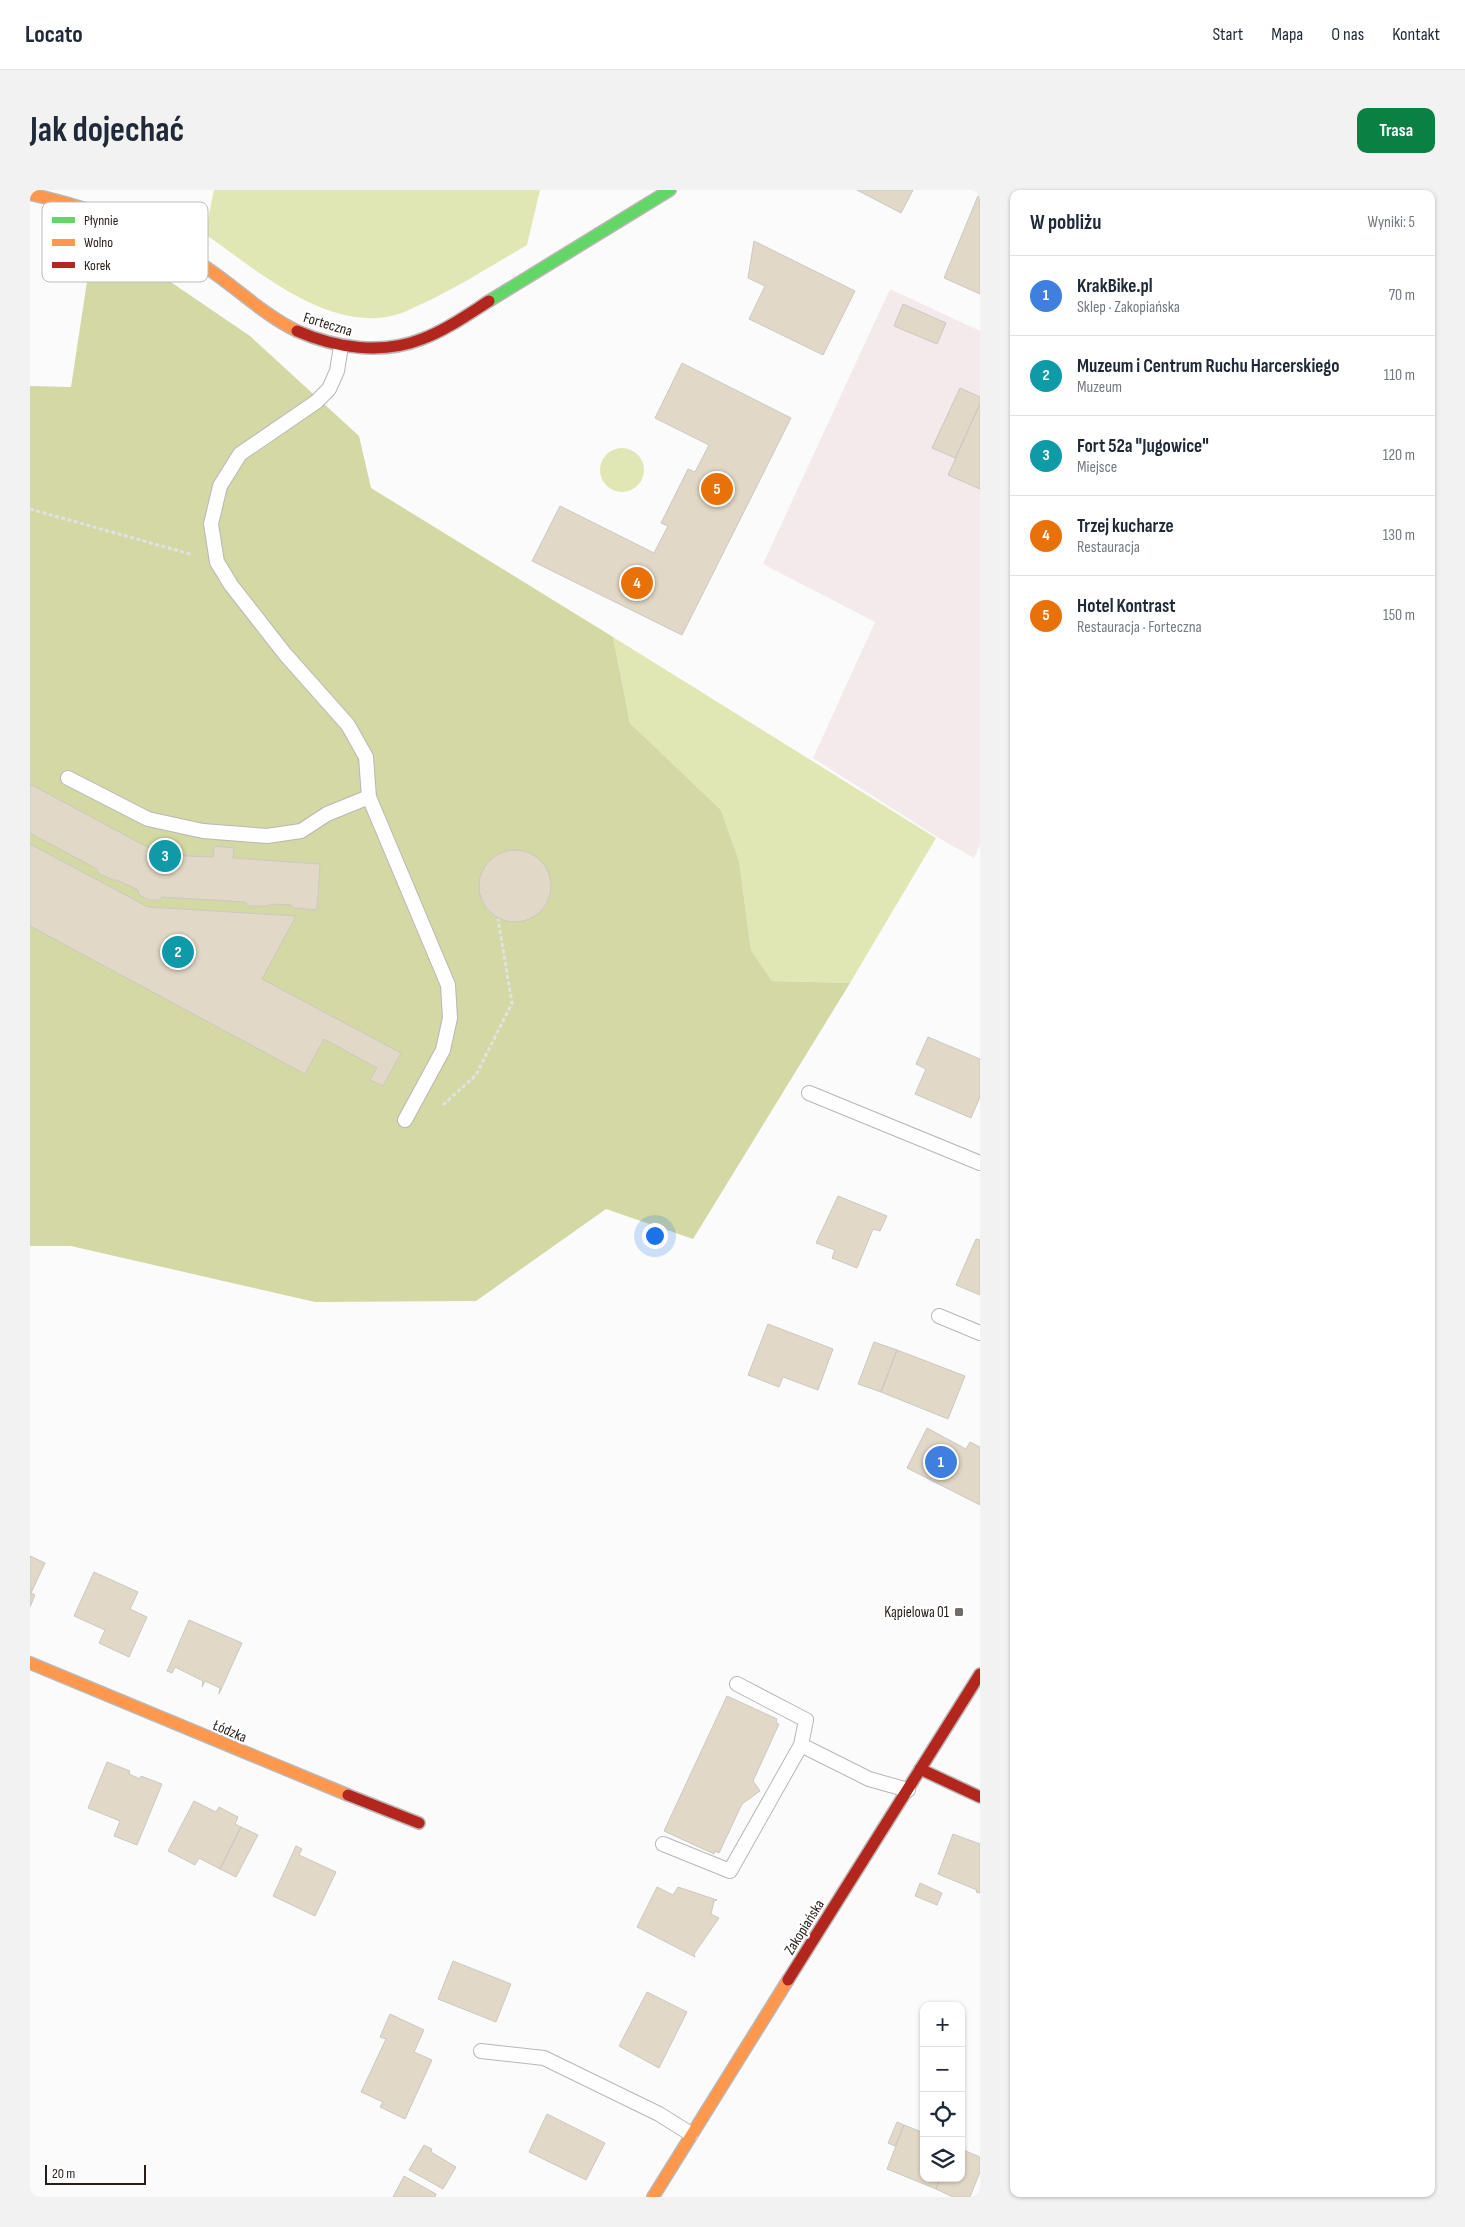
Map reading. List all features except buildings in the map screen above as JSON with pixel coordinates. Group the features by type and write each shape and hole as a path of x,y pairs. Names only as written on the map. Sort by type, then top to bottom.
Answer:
{"street":[{"name":"Forteczna","path":"208,270 280,322 314,338 341,346 372,349 411,343 444,329 670,190"},
{"name":"Forteczna","path":"30,194 67,202"},
{"name":"Łódzka","path":"30,1663 260,1760 419,1824"},
{"name":"Zakopiańska","path":"653,2197 980,1674"},
{"path":"920,1769 980,1797"}],"lane":[{"path":"341,346 337,371 329,389 316,402 240,454 220,486 211,524 217,562 231,585 285,654 348,725 366,757 369,797 448,985 450,1018 443,1050 405,1120"},
{"path":"68,778 148,819 203,831 267,836 301,832 327,814 369,797"},
{"path":"809,1093 980,1163"},
{"path":"939,1316 980,1333"},
{"path":"663,1844 730,1871 800,1745 806,1720 737,1684"},
{"path":"800,1745 869,1779 908,1790"},
{"path":"481,2051 544,2058 659,2114 691,2134"}],"path":[{"path":"30,509 217,562"},
{"path":"440,1108 476,1075 512,1002 498,918"}],"shaded area":[{"path":"890,289 980,331 980,845 974,858 937,837 813,758 875,622 763,564"}],"green space":[{"path":"214,190 540,190 527,245 424,303 399,314 373,318 347,316 321,308 296,296 271,281 208,236 208,219"},
{"path":"87,282 171,282 250,336 359,436 371,488 613,637 630,723 721,810 739,861 751,950 772,981 850,983 693,1239 606,1209 476,1301 315,1302 71,1246 30,1246 30,386 71,387"},
{"path":"622,448 634,452 640,458 644,470 640,482 634,488 622,492 610,488 604,482 600,470 604,458 610,452"},
{"path":"613,637 936,838 850,983 772,981 751,950 739,861 721,810 630,723"}],"traffic: fast":[{"path":"489,301 670,190"}],"traffic: slow":[{"path":"30,194 62,202"},
{"path":"208,269 262,310 297,331"},
{"path":"30,1663 348,1795"},
{"path":"653,2197 788,1980"}],"traffic: jam":[{"path":"297,331 327,342 343,345 375,348 391,347 407,344 440,331 489,301"},
{"path":"788,1980 980,1674"},
{"path":"920,1769 980,1797"},
{"path":"348,1795 419,1823"}],"place":[{"name":"Hotel Kontrast","path":"717,489"},
{"name":"Trzej kucharze","path":"637,583"},
{"name":"Fort 52a \"Jugowice\"","path":"165,856"},
{"name":"Muzeum i Centrum Ruchu Harcerskiego","path":"178,952"},
{"name":"KrakBike.pl","path":"941,1462"},
{"name":"Kąpielowa 01","path":"959,1612"}]}
